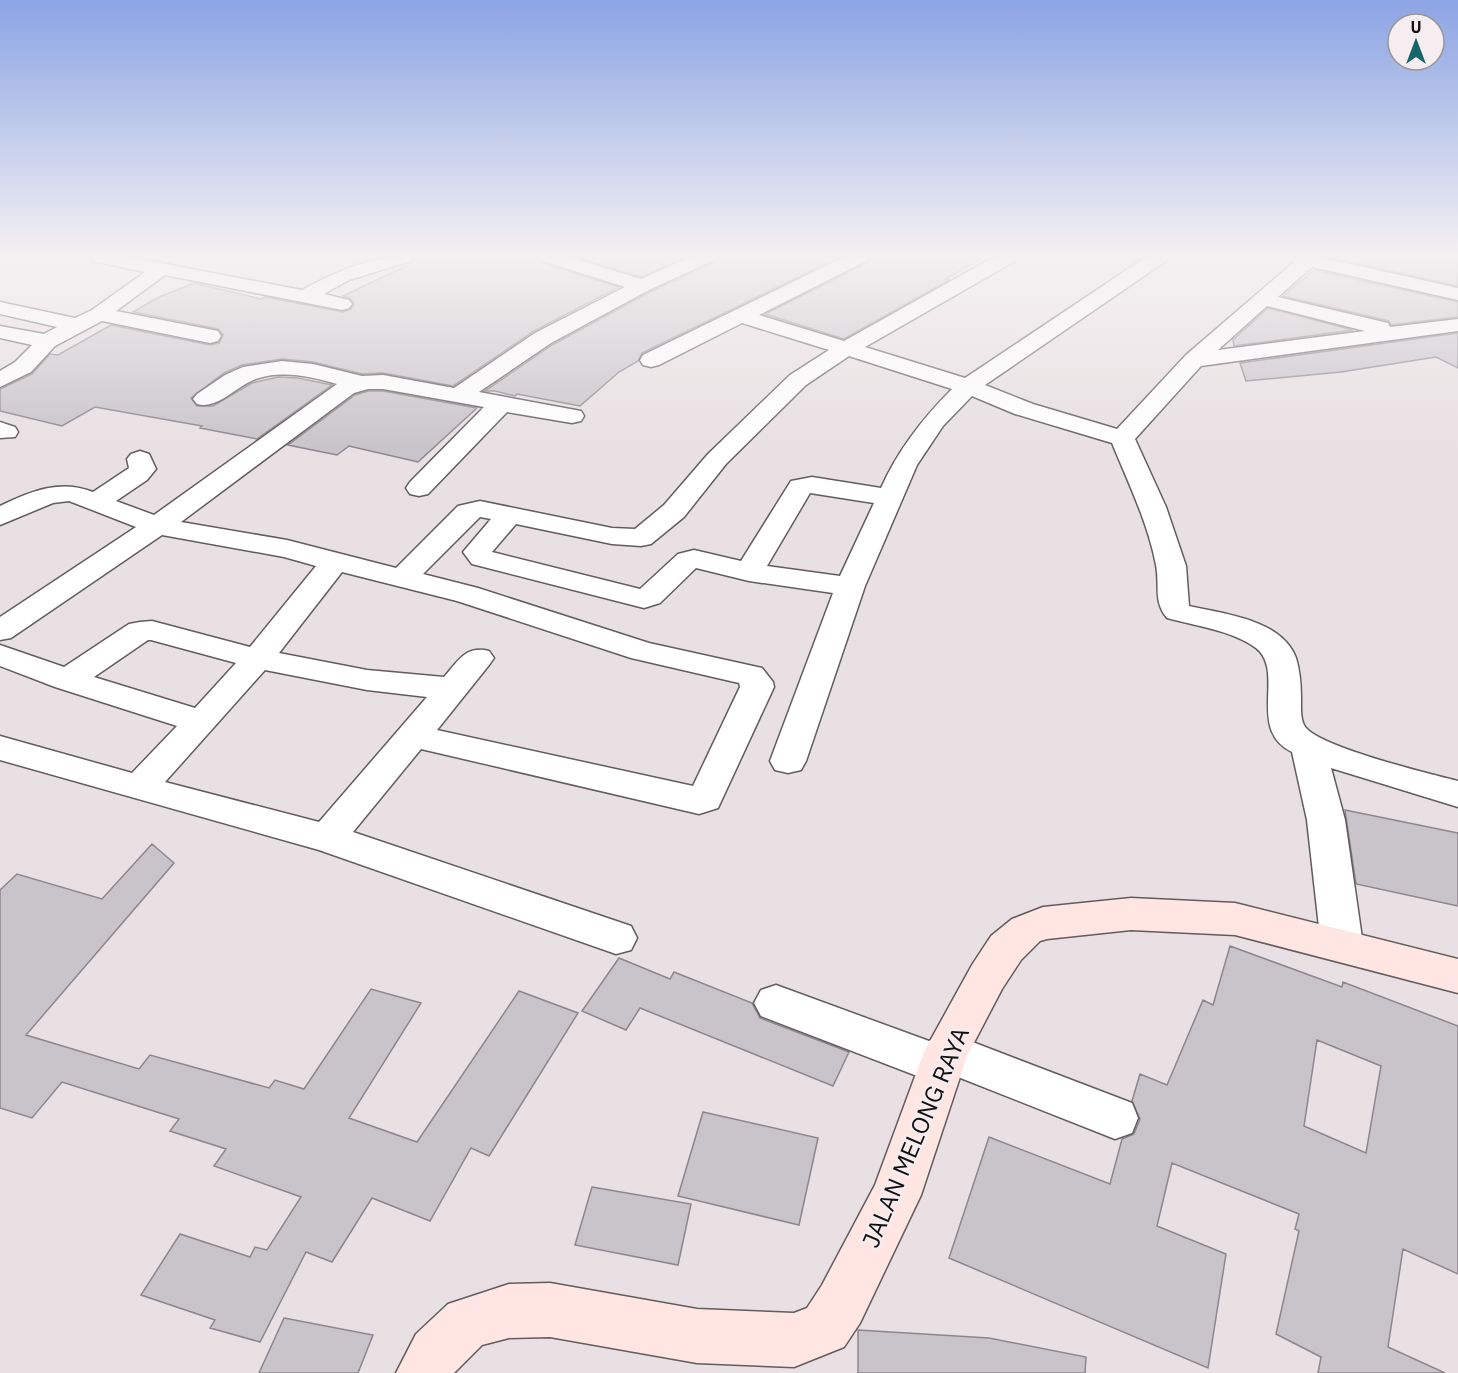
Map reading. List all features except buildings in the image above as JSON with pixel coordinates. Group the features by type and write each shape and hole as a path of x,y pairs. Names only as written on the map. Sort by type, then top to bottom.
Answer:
{"main road":[{"name":"JALAN MELONG RAYA","path":"424,1373 435,1353 468,1323 509,1311 550,1310 697,1336 794,1340 825,1328 841,1304 896,1195 987,977 1006,948 1026,930 1043,923 1122,915 1184,915 1235,919 1458,976"}],"street":[{"path":"58,321 76,325"},
{"path":"0,380 23,367 47,341 84,321"},
{"path":"135,321 210,336"},
{"path":"459,395 543,338 575,321"},
{"path":"651,360 731,321"},
{"path":"756,321 844,350 968,386 1024,409 1122,438"},
{"path":"402,579 468,512 480,509 612,536 641,538 674,510 717,459 798,380 895,321"},
{"path":"788,761 850,586 904,465 934,421 968,386 1064,321"},
{"path":"1122,438 1194,360 1238,321"},
{"path":"1352,321 1400,333"},
{"path":"1194,360 1458,325"},
{"path":"0,333 47,341"},
{"path":"205,399 237,378 266,368 291,369 327,374 359,383 383,382 572,417"},
{"path":"0,631 157,526 346,388 359,383"},
{"path":"419,488 502,403"},
{"path":"1122,438 1152,507 1171,566 1174,607 1178,612 1267,639 1277,650 1283,669 1286,723 1290,735 1308,747 1412,783 1458,794"},
{"path":"96,502 138,474 143,469 140,459"},
{"path":"749,572 800,487 812,485 890,497"},
{"path":"0,517 56,493 72,493 157,526 286,549 468,594 642,651 750,675 757,682 757,687 705,799 699,801 413,736"},
{"path":"510,514 477,552 478,555 644,599 649,597 688,560 694,559 749,572 850,586"},
{"path":"139,789 258,659 335,562"},
{"path":"67,680 145,630 258,659 367,680 454,689"},
{"path":"0,655 67,680 200,721"},
{"path":"327,838 478,658"},
{"path":"1308,747 1322,800 1342,945"},
{"path":"0,748 139,789 327,838 616,938"},
{"path":"776,1003 1016,1079 1116,1118"}]}
